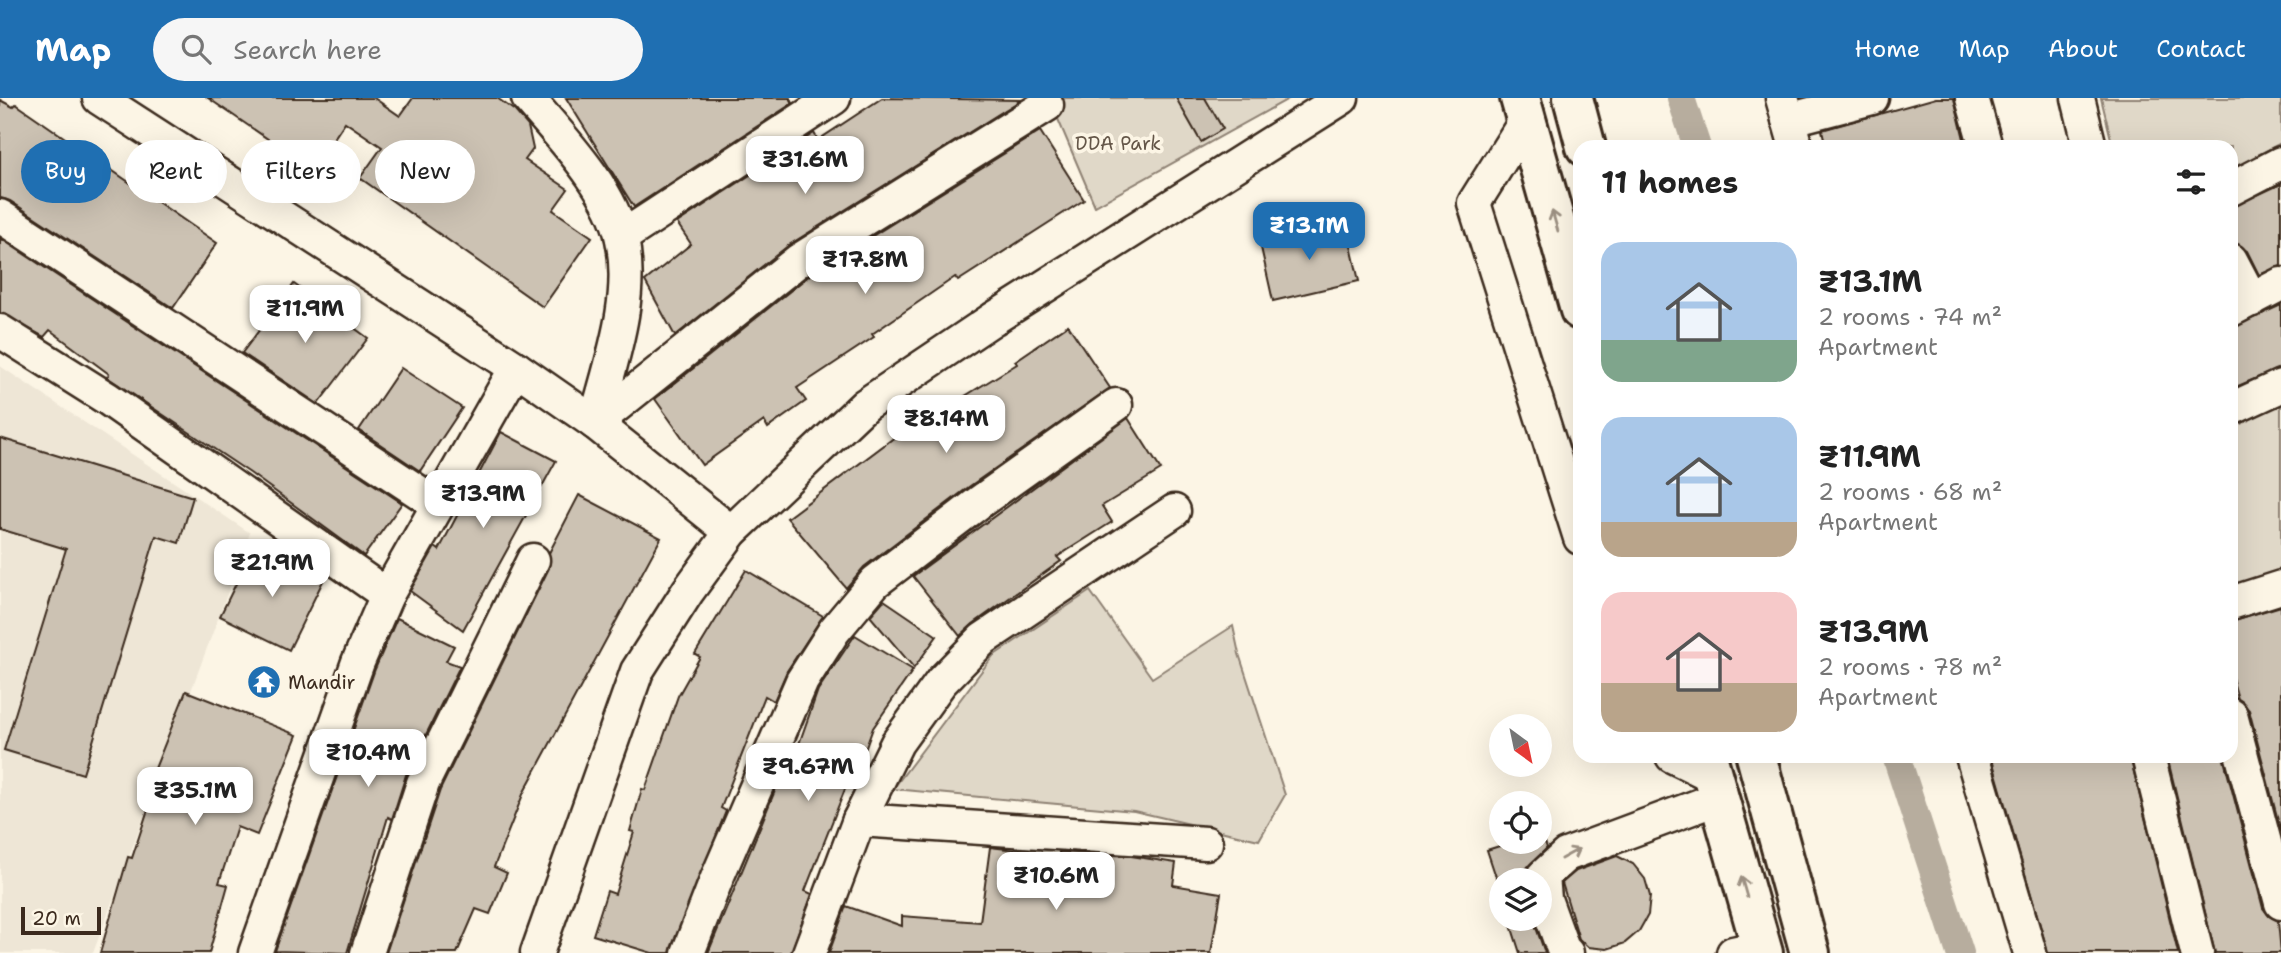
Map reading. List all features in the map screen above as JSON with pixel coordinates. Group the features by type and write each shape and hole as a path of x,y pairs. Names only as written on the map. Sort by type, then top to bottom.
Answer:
{"main road":[{"path":"1573,98 1584,140"},
{"path":"1523,109 1573,285"},
{"path":"1758,763 1810,953"},
{"path":"1713,777 1752,951"}],"street":[{"path":"99,98 516,368 595,423 732,532"},
{"path":"527,98 585,167 622,237 626,273 622,318 595,423"},
{"path":"622,237 834,98"},
{"path":"537,953 637,671 688,591 732,532 864,405 993,319 1342,98"},
{"path":"1788,122 1872,98"},
{"path":"1972,98 1984,140"},
{"path":"2078,98 2088,140"},
{"path":"595,423 799,260 1047,105"},
{"path":"1523,109 1474,203 1573,516"},
{"path":"2238,185 2281,163"},
{"path":"0,216 437,503"},
{"path":"2242,305 2281,284"},
{"path":"0,331 108,399 387,595"},
{"path":"255,953 358,662 387,595 516,368"},
{"path":"2238,406 2281,386"},
{"path":"688,953 717,878 803,681 834,631 875,582 981,501 1116,405"},
{"path":"809,953 859,820 897,743 941,682 983,639 1174,511"},
{"path":"367,953 423,783 533,559"},
{"path":"2238,601 2281,587"},
{"path":"2238,738 2273,850 2281,903"},
{"path":"1686,763 1713,777"},
{"path":"1974,763 2030,953"},
{"path":"2150,763 2197,953"},
{"path":"1567,953 1563,950 1545,899 1543,876 1566,855 1713,777"},
{"path":"859,820 1206,842"}],"shaded area":[{"path":"0,366 250,533 93,953 0,953"}],"green space":[{"name":"DDA Park","path":"1049,98 1290,98 1095,206"},
{"path":"2101,98 2281,98 2281,143 2238,165 2238,140 2111,140"},
{"path":"2281,385 2281,572 2238,584 2238,401"},
{"path":"1090,591 1152,678 1233,626 1239,654 1285,795 1259,840 1134,811 893,789 993,656"}],"building":[{"path":"208,98 374,98 400,116 413,98 497,98 515,111 528,126 533,149 525,160 568,189 553,210 592,237 543,307 395,203 475,203 475,140 375,140 375,142 345,122 333,140 269,140"},
{"path":"566,98 790,98 793,103 634,207"},
{"path":"882,98 1021,100 789,245 675,336 645,281 691,244 677,223 814,133 818,140"},
{"path":"1176,98 1205,98 1223,129 1201,142"},
{"path":"1936,98 1954,98 1964,140 1824,140 1822,130"},
{"path":"0,100 13,107 16,104 68,140 21,140 21,203 111,203 111,170 125,179 125,203 159,203 217,243 173,308 10,201 0,198"},
{"path":"1040,131 1084,200 958,281 955,277 872,334 874,337 797,388 806,401 768,428 764,421 702,465 655,399 810,275"},
{"path":"375,157 375,189 361,177"},
{"path":"2281,184 2281,266 2259,275 2247,251 2238,246 2238,204"},
{"path":"1346,224 1359,281 1273,301 1260,243"},
{"path":"0,238 402,503 364,556 250,473 107,377 109,374 50,330 44,337 0,313"},
{"path":"294,284 368,338 318,404 242,353"},
{"path":"2281,305 2281,368 2238,386 2238,325"},
{"path":"1068,325 1110,388 970,486 864,567 846,588 787,518 911,425 913,428 1017,364 1015,361"},
{"path":"401,368 462,408 420,471 359,430"},
{"path":"1128,418 1161,470 1102,506 1112,522 1057,557 1061,561 960,636 913,576"},
{"path":"501,432 556,461 463,630 410,591 435,547 439,550"},
{"path":"0,438 193,497 179,543 156,536 83,774 4,750 66,549 0,529"},
{"path":"579,495 661,538 524,792 494,867 507,873 490,914 476,909 457,953 386,953 440,790 549,568 549,553"},
{"path":"254,547 323,581 289,650 220,616"},
{"path":"746,570 823,616 787,671 774,701 765,696 721,808 726,811 670,953 652,953 593,935 607,891 615,894 634,832 630,831 642,789 645,790 678,696 700,657 695,654"},
{"path":"884,600 937,636 914,668 870,616"},
{"path":"2281,606 2281,832 2249,710 2238,699 2238,619"},
{"path":"397,618 454,646 446,661 460,666 406,775 392,819 388,817 347,953 275,951 375,669"},
{"path":"855,635 913,670 873,728 856,775 851,774 805,891 812,894 791,953 708,953 788,759 793,761 818,690"},
{"path":"186,691 297,735 257,835 237,827 219,883 228,885 209,953 100,953 128,857 132,858 153,794 146,791"},
{"path":"1993,763 2132,763 2178,953 2048,953"},
{"path":"2169,763 2225,763 2263,908 2269,916 2278,921 2281,953 2215,953"},
{"path":"990,847 1059,855 1059,852 1131,856 1176,863 1173,885 1221,893 1211,953 829,953 846,906 902,926 902,916 980,922"},
{"path":"1487,850 1489,854 1541,854 1527,868 1493,868"},
{"path":"1617,856 1633,864 1645,879 1650,896 1648,915 1639,931 1625,943 1607,949 1588,947 1579,939 1562,883 1576,871"},
{"path":"1513,931 1537,931 1545,953 1520,953"}],"waterway":[{"path":"1681,98 1695,140"},
{"path":"1898,763 1960,953"}],"place":[{"name":"Mandir","path":"264,682"}]}
